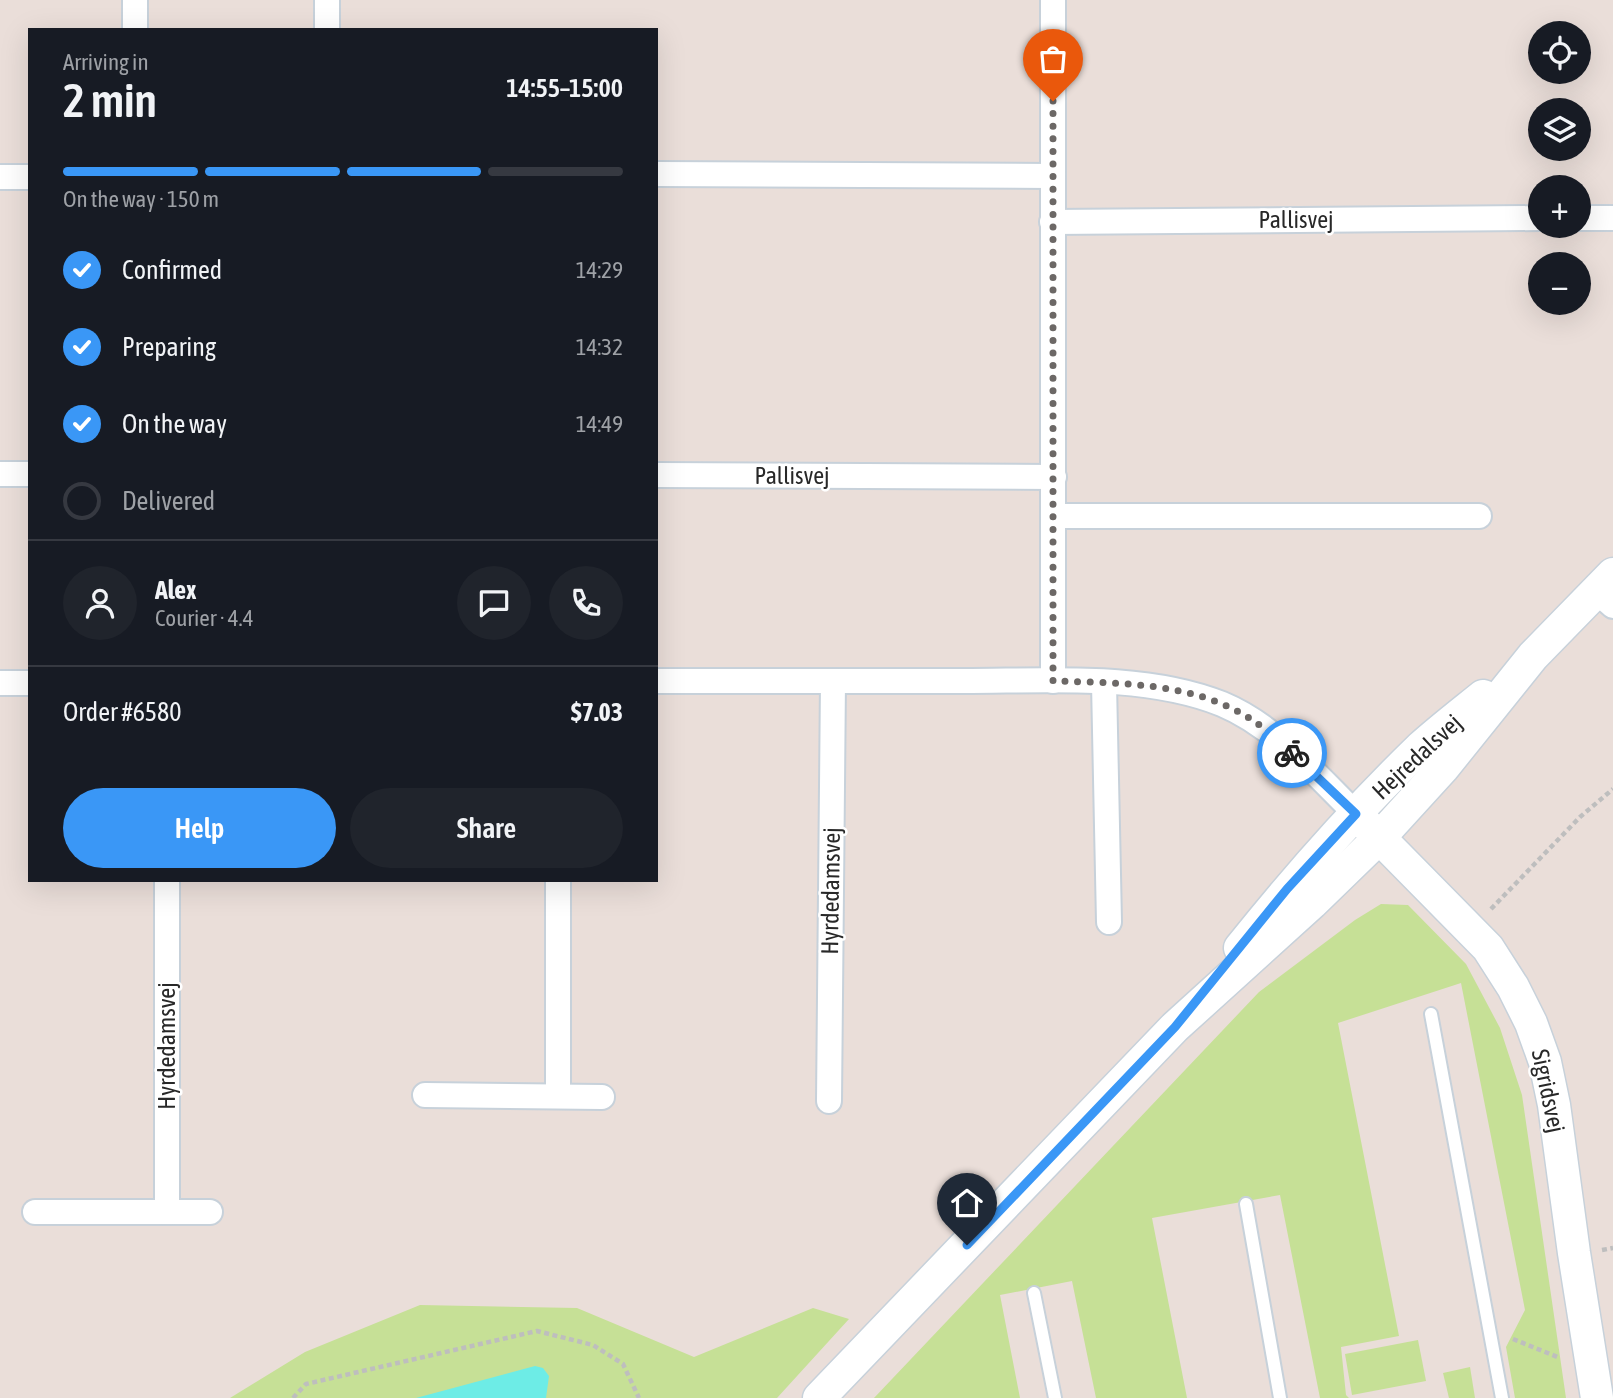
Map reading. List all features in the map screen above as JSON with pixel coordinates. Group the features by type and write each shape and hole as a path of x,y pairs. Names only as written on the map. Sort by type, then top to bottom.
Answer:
{"street":[{"path":"135,0 135,28"},
{"path":"327,0 327,28"},
{"path":"1053,0 1053,681"},
{"path":"658,173 1052,176"},
{"path":"0,177 28,177"},
{"name":"Pallisvej","path":"1052,222 1528,218"},
{"path":"1591,218 1613,218"},
{"path":"0,474 28,474"},
{"name":"Pallisvej","path":"658,475 1054,477"},
{"path":"1054,516 1479,516"},
{"name":"Hejredalsvej","path":"1175,1027 1287,889 1422,747 1533,656 1607,590"},
{"name":"Hejredalsvej","path":"819,1398 1175,1027 1312,903 1380,837 1443,768 1533,656"},
{"path":"658,681 1053,681 1140,685 1183,692 1221,704 1263,727 1356,814"},
{"name":"Hyrdedamsvej","path":"828,1101 833,681"},
{"path":"0,683 28,683"},
{"path":"1104,683 1109,922"},
{"name":"Sigridsvej","path":"1356,814 1489,948 1531,1023 1545,1062 1554,1105 1572,1244 1595,1385"},
{"name":"Hyrdedamsvej","path":"167,882 167,1212"},
{"path":"558,882 558,1096"},
{"path":"425,1095 602,1097"},
{"path":"34,1212 210,1212"}],"lane":[{"path":"1431,1014 1502,1398"},
{"path":"1246,1204 1280,1398"},
{"path":"1034,1293 1055,1398"}],"path":[{"path":"1471,929 1580,817 1613,789"},
{"path":"1489,1329 1595,1385"},
{"path":"293,1398 306,1384 537,1331 593,1345 623,1364 639,1398"}],"green space":[{"path":"1381,904 1408,905 1466,964 1500,1028 1522,1095 1566,1398 1515,1398 1506,1347 1525,1310 1461,983 1338,1023 1399,1336 1341,1347 1346,1395 1349,1398 1320,1398 1280,1195 1152,1218 1187,1398 1096,1398 1072,1281 1000,1295 1020,1398 874,1398 1259,992 1355,920"},
{"path":"420,1305 577,1308 694,1357 813,1308 849,1319 777,1398 230,1398 305,1352"},
{"path":"1418,1340 1426,1381 1352,1395 1345,1354"},
{"path":"1470,1367 1475,1398 1449,1398 1443,1373"}],"water":[{"path":"535,1366 543,1368 549,1376 546,1398 416,1398"}],"way so far":[{"path":"1053,101 1053,681 1140,685 1196,696 1244,715 1263,727 1292,753"}],"route":[{"path":"967,1245 1175,1027 1287,889 1356,814 1292,753"}]}
